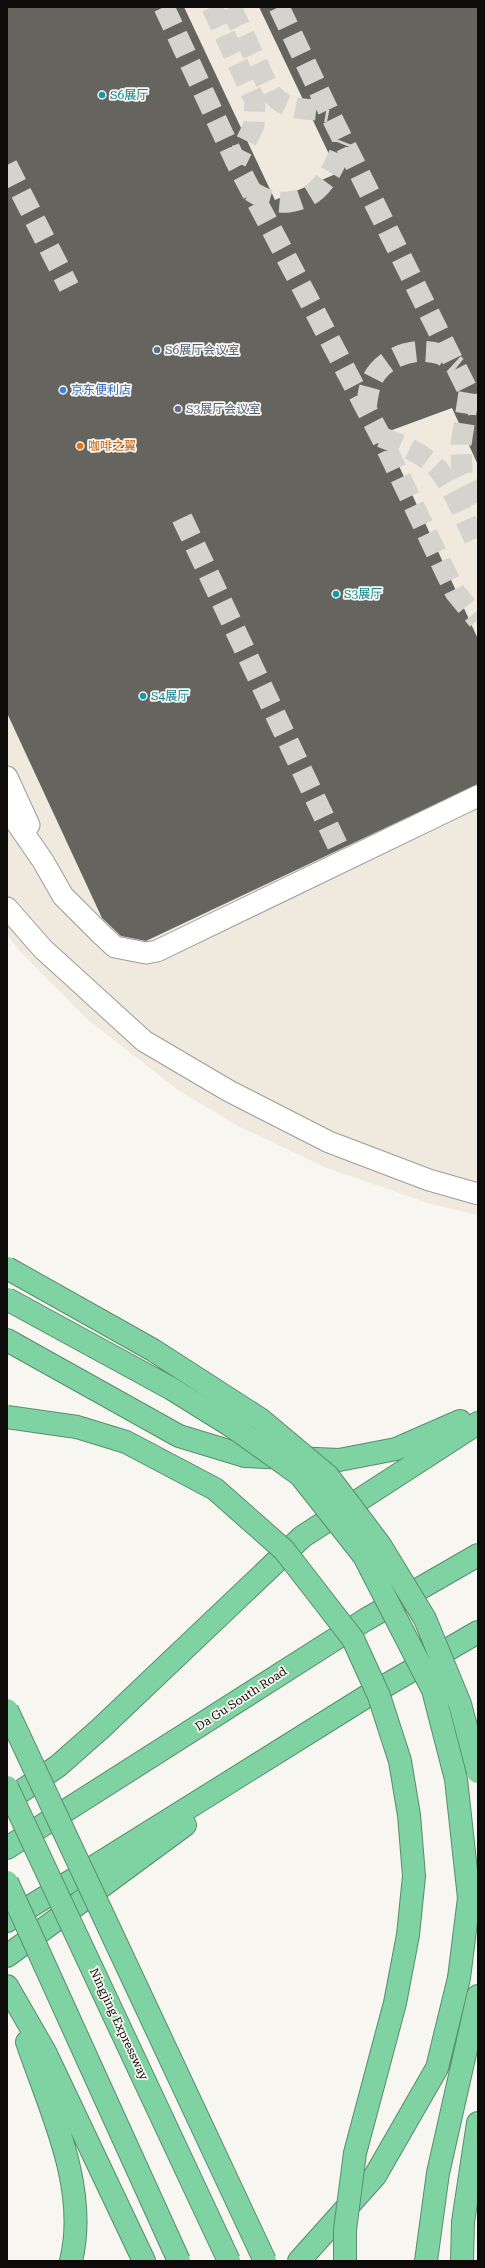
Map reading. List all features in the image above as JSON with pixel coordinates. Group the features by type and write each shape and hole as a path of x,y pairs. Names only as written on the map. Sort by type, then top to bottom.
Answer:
{"highway":[{"path":"7,1268 153,1350 260,1419 328,1476 380,1545 426,1619 460,1704 478,1772"},
{"path":"7,1299 172,1389 233,1427 300,1475 364,1556 433,1690 456,1779 469,1898 459,1978 437,2068 375,2176 299,2261"},
{"path":"7,1340 179,1436 245,1456 339,1460 396,1449 478,1414"},
{"path":"7,1417 77,1427 126,1442 215,1489 284,1550 353,1639 379,1696 400,1761 409,1815 414,1876 408,1935 395,2003 355,2153 345,2230 345,2261"},
{"path":"7,1801 58,1766 100,1729 302,1536 478,1423"},
{"name":"Da Gu South Road","path":"7,1848 365,1620 478,1554"},
{"path":"7,1921 364,1698 478,1632"},
{"path":"7,1710 265,2261"},
{"path":"7,1956 301,1737"},
{"name":"Ningjing Expressway","path":"7,1787 229,2261"},
{"path":"7,1882 179,2261"},
{"path":"9,1990 60,2137 72,2181 75,2224 71,2261"},
{"path":"9,1990 45,2052 144,2261"},
{"path":"426,2261 438,2173 478,1996"},
{"path":"462,2261 463,2222 478,2123"}],"lane":[{"path":"7,777 43,861"},
{"path":"7,809 43,861 63,896 115,947 146,953 157,951 478,796"},
{"path":"7,908 43,949 144,1041 229,1091 329,1142 429,1180 478,1194"}],"shaded area":[{"path":"7,7 478,7 478,1215 431,1204 327,1168 240,1127 178,1090 86,1018 17,948 7,934"}],"building":[{"path":"7,7 184,7 275,200 338,173 259,7 478,7 478,465 452,408 384,433 478,639 478,784 146,941 121,936 102,918 7,713"}],"tunnel":[{"path":"164,7 236,162 381,437 455,592 478,620"},
{"path":"212,7 255,101 254,125 236,162"},
{"path":"231,7 271,93 284,104 290,106 329,112"},
{"path":"279,7 329,112 478,411"},
{"path":"251,191 264,198 278,202 289,202 310,195 325,181 344,142"},
{"path":"7,165 69,287"},
{"path":"366,408 369,389 375,375 384,365 398,356 423,351 432,352 442,355 457,367"},
{"path":"469,393 461,444 462,473 478,505"},
{"path":"381,437 421,455 440,471 452,491 478,547"},
{"path":"182,518 344,859"}],"place":[{"name":"S6展厅","path":"102,95"},
{"name":"S6展厅会议室","path":"157,350"},
{"name":"京东便利店","path":"63,390"},
{"name":"S3展厅会议室","path":"178,409"},
{"name":"咖啡之翼","path":"80,446"},
{"name":"S3展厅","path":"336,594"},
{"name":"S4展厅","path":"143,696"}]}
